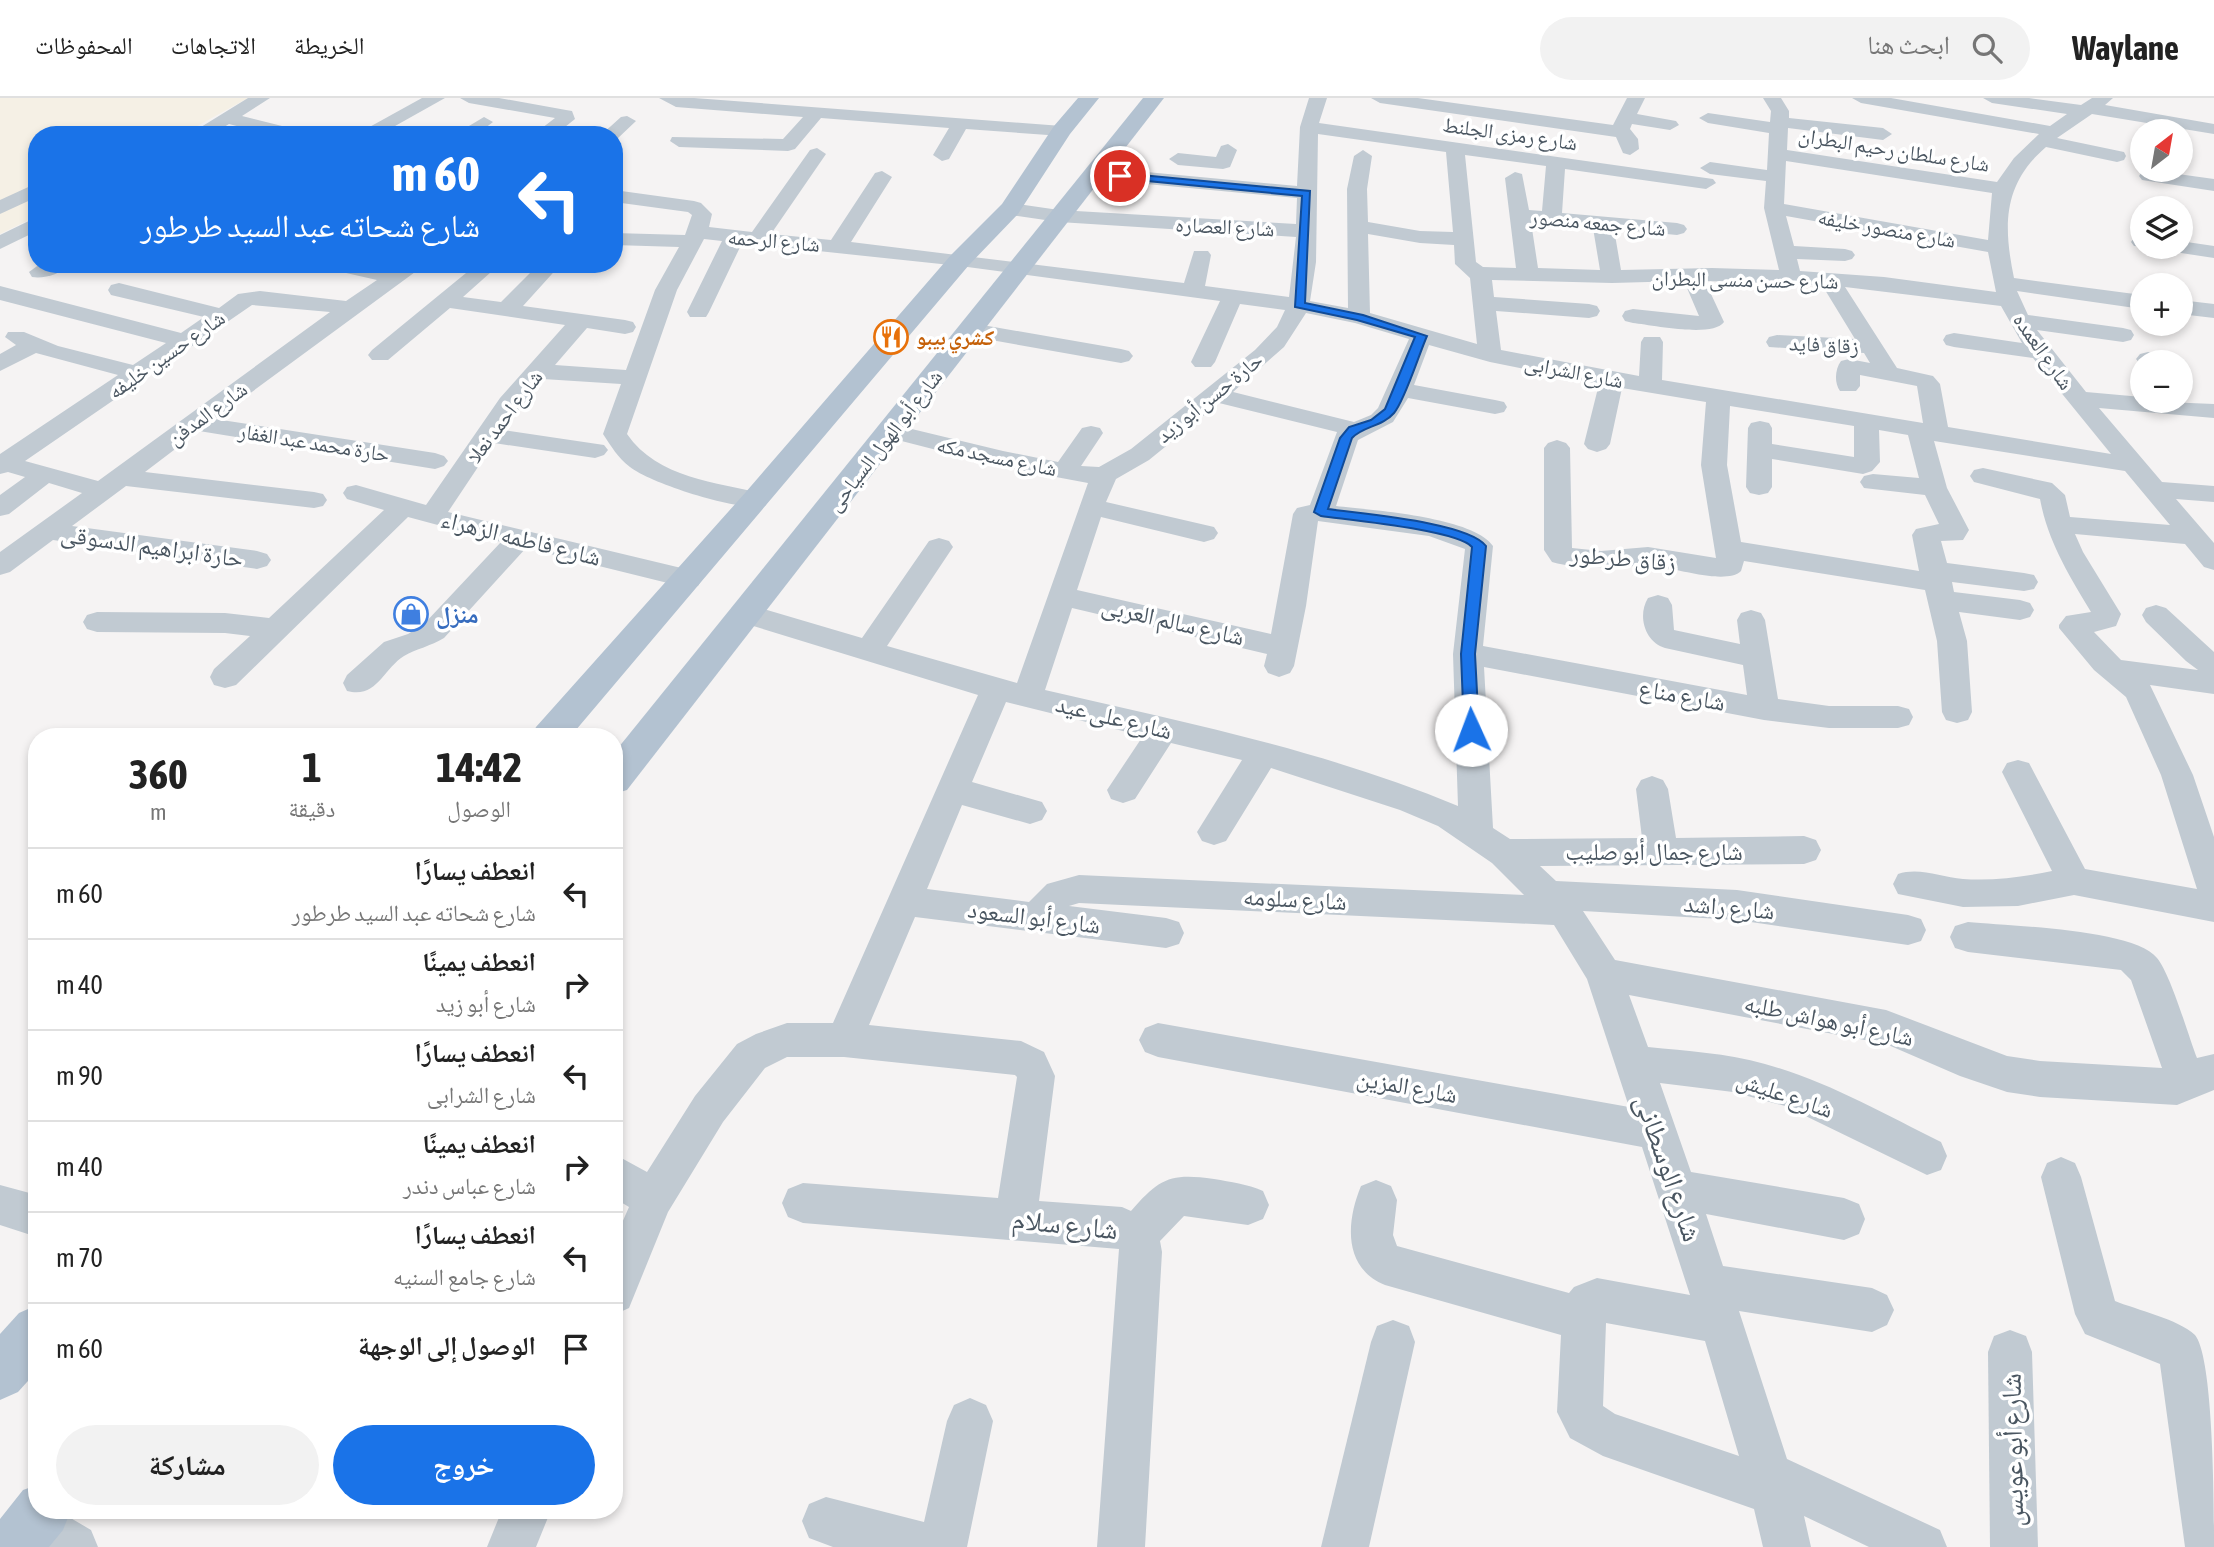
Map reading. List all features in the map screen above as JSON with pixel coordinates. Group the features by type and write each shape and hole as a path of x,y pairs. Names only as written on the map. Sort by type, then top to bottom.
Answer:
{"main road":[{"path":"557,728 960,260 1010,209 1062,131 1089,98"},
{"name":"شارع أبو الهول السياحى","path":"623,769 1059,216 1113,160 1154,98"},
{"path":"0,1374 28,1341"}],"street":[{"path":"213,126 261,98"},
{"path":"382,126 436,98"},
{"path":"469,98 568,117 555,126"},
{"path":"668,98 673,102 825,108 1062,131"},
{"path":"1299,305 1306,231 1309,127 1318,98"},
{"path":"1380,98 1459,103 1526,119 1670,125"},
{"path":"1526,119 1537,98"},
{"path":"1627,172 1630,143 1624,125 1636,98"},
{"path":"1772,98 1779,104 1774,208 1791,277"},
{"path":"1861,98 2050,137 2117,156"},
{"path":"1992,98 2093,106 2214,129"},
{"path":"938,121 950,104"},
{"name":"شارع العمده","path":"2093,106 2050,137 2015,169 2004,189 1998,210 1999,248 2007,291 2040,352 2214,561"},
{"path":"678,141 736,150 791,144 825,108"},
{"path":"227,118 259,126"},
{"path":"1708,118 1884,134"},
{"path":"621,126 627,121"},
{"path":"478,126 484,122"},
{"path":"942,155 961,123"},
{"name":"شارع رمزى الجلنط","path":"1309,127 1627,172 1776,177"},
{"path":"1455,148 1466,264 1480,273 1490,355"},
{"path":"1165,158 1223,163 1228,150"},
{"path":"758,238 817,154"},
{"name":"شارع سلطان رحيم البطران","path":"1777,154 2004,189"},
{"path":"1359,317 1360,227 1357,190 1363,156"},
{"path":"1113,160 1307,193"},
{"path":"1551,218 1556,162"},
{"path":"838,246 882,177"},
{"path":"1515,178 1528,275"},
{"path":"2192,182 2214,185"},
{"path":"0,208 28,194"},
{"name":"شارع الرحمه","path":"623,197 694,207 702,214 694,237 758,238 1018,269"},
{"path":"1633,316 1708,324 1713,322 1689,275 1676,229 1679,199"},
{"path":"1629,225 1630,202"},
{"name":"شارع منصور خليفه","path":"1774,208 1999,248"},
{"name":"شارع العصاره","path":"1010,209 1059,216 1306,231"},
{"name":"شارع جمعه منصور","path":"1520,215 1676,229"},
{"path":"1602,222 1612,277"},
{"path":"1360,227 1420,237 1464,239"},
{"path":"0,243 28,228"},
{"path":"698,312 735,236"},
{"path":"623,239 694,237 666,290 615,434 623,449 637,463 677,480 756,500"},
{"path":"2193,249 2214,252"},
{"path":"1785,252 1845,255"},
{"path":"1193,292 1201,255"},
{"name":"شارع الشرابى","path":"1018,269 1299,305 1359,317 1490,355 1612,379 2133,465"},
{"name":"شارع المدفن","path":"0,566 349,308 403,273"},
{"path":"380,355 479,273"},
{"path":"506,310 542,273"},
{"name":"شارع حسن منسى البطران","path":"1480,273 1612,277 1791,277 2130,301"},
{"path":"1829,279 1888,373"},
{"path":"119,290 222,315"},
{"path":"0,293 184,341"},
{"path":"1203,362 1233,296"},
{"name":"شارع حسين خليفه","path":"2,464 242,301 256,298 349,308"},
{"path":"445,301 625,327"},
{"path":"1484,303 1589,312"},
{"name":"حارة حسن أبو زيد","path":"1104,476 1127,463 1252,366 1288,327 1299,305"},
{"path":"2193,309 2214,312"},
{"name":"شارع احمد نعلا","path":"432,516 509,403 582,320"},
{"path":"2021,321 2123,335"},
{"path":"971,330 1121,356"},
{"path":"1421,336 1385,416 1353,429 1346,438 1313,515 1449,531 1473,540 1479,546 1468,654 1490,842"},
{"path":"1954,340 2040,352"},
{"path":"0,364 25,341 138,373"},
{"path":"1650,386 1652,342"},
{"name":"زقاق فايد","path":"1777,342 1871,347"},
{"path":"1847,386 1849,366 1927,382 1928,432 1934,488 1956,530 1953,534 1935,531 1926,535 1952,641 1957,712"},
{"path":"536,371 635,378"},
{"path":"1597,444 1612,379"},
{"path":"1399,389 1495,407"},
{"path":"1213,394 1353,429"},
{"path":"1718,397 1714,465 1728,549 1938,585 2022,596"},
{"path":"2078,399 2130,402"},
{"path":"1759,487 1760,404"},
{"path":"2193,406 2214,411"},
{"path":"1759,449 1863,466 1867,462 1866,422"},
{"name":"حارة محمد عبد الغفار","path":"193,423 435,461"},
{"name":"شارع مسجد مكه","path":"891,431 1003,459 1104,476"},
{"path":"1065,470 1091,433"},
{"path":"487,435 595,450"},
{"name":"زقاق طرطور","path":"1557,448 1558,550 1562,556 1601,560 1648,556 1723,570 1731,565 1728,549"},
{"path":"2,464 46,474 111,483 314,500"},
{"path":"0,508 46,474"},
{"path":"844,1041 951,789 1012,692 1062,596 1104,476"},
{"path":"1983,476 2048,492 2053,498 2057,524 2070,552 2104,608 2106,619 2073,625 2111,669 2139,693 2177,775 2214,888"},
{"path":"1873,482 1934,488"},
{"path":"2154,489 2214,494"},
{"name":"شارع فاطمه الزهراء","path":"356,493 432,516 688,579"},
{"path":"225,677 403,507"},
{"path":"1092,507 1204,533"},
{"name":"شارع سالم العربى","path":"1062,596 1281,656 1313,515"},
{"path":"2057,524 2194,536"},
{"name":"حارة ابراهيم الدسوقى","path":"47,531 257,560"},
{"path":"358,683 394,649 418,641 434,631 520,538"},
{"path":"868,652 939,547"},
{"path":"1658,605 1660,633 1665,638 1756,658"},
{"path":"2104,608 2163,615 2196,654 2214,666"},
{"name":"شارع على عيد","path":"747,614 868,652 1012,692 1263,753 1412,801 1450,817 1490,842"},
{"path":"1751,620 1764,709"},
{"path":"97,622 225,622 274,629"},
{"name":"شارع مناع","path":"1468,654 1764,709 1829,717 1898,717"},
{"path":"2111,669 2214,683"},
{"path":"1123,790 1164,729"},
{"path":"1214,832 1263,753"},
{"path":"2018,772 2074,881"},
{"path":"951,789 1030,811"},
{"path":"1652,789 1661,851"},
{"name":"شارع جمال أبو صليب","path":"1490,842 1661,851 1804,850"},
{"name":"شارع الوسطانى","path":"1490,842 1557,903 1604,974 1715,1303 1771,1484 1787,1547"},
{"path":"1910,884 1963,892 2018,892 2074,881 2214,907"},
{"name":"شارع سلومه","path":"1038,917 1048,900 1079,889 1557,903"},
{"name":"شارع أبو السعود","path":"902,901 1166,933"},
{"name":"شارع راشد","path":"1557,903 1737,905 1908,930"},
{"path":"1968,937 2116,953 2128,955 2140,962 2201,1078"},
{"name":"شارع أبو هواش طلبه","path":"1604,974 1895,1030 1974,1064 2007,1074 2040,1079 2177,1087 2201,1078"},
{"path":"623,1271 653,1199 709,1109 751,1056 787,1040 844,1041 1021,1058 1034,1068 1036,1076 1016,1219"},
{"name":"شارع المزين","path":"1158,1040 1656,1131"},
{"name":"شارع عليش","path":"1633,1063 1767,1082 1813,1100 1927,1156"},
{"path":"2062,1177 2097,1314 2101,1318 2170,1344 2183,1357 2209,1547"},
{"path":"623,1180 653,1199"},
{"path":"1676,1189 1844,1219"},
{"path":"1138,1235 1166,1203 1182,1195 1248,1205"},
{"path":"1377,1200 1371,1245 1378,1259 1385,1264 1584,1319"},
{"name":"شارع سلام","path":"803,1203 1122,1228 1138,1235 1141,1252 1121,1547"},
{"path":"0,1205 28,1213"},
{"path":"1872,1310 1715,1303 1589,1302 1584,1310 1580,1412 1586,1422 1603,1433 1771,1484 1923,1547"},
{"path":"1345,1547 1393,1342"},
{"name":"شارع أبو عويس","path":"2010,1352 2014,1547"},
{"path":"943,1547 970,1421"},
{"path":"511,1547 523,1519"},
{"path":"826,1521 926,1547"}],"sand":[{"path":"0,98 248,98 197,126 28,126 28,220 0,234"}],"place":[{"name":"كشري بيبو","path":"891,337"},
{"name":"منزل","path":"411,614"}],"route":[{"path":"1120,176 1307,193 1299,305 1359,317 1421,336 1390,410 1375,423 1353,429 1346,438 1321,512 1449,531 1473,540 1479,546 1468,654 1471,730"}]}
